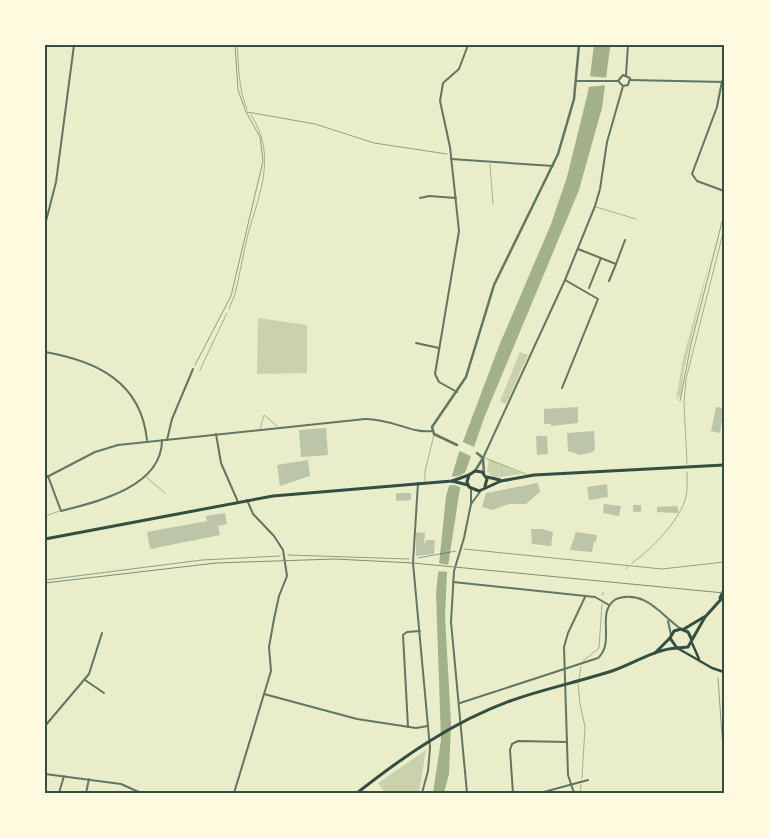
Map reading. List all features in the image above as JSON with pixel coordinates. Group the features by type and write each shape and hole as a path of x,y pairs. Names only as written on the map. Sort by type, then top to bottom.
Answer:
{"main road":[{"path":"45,539 247,500 308,492 446,481 466,485 471,489 481,490 485,486 501,480 530,476 724,465"},
{"path":"452,481 475,471 501,480"},
{"path":"466,485 468,475"},
{"path":"485,475 485,486"},
{"path":"719,601 724,590"},
{"path":"357,793 424,744 462,722 502,704 602,674 654,653 687,648 705,617 724,595"},
{"path":"654,653 670,636 705,617"},
{"path":"682,629 688,632 700,660"},
{"path":"670,636 678,649 724,672"}],"street":[{"path":"45,225 56,182 74,45"},
{"path":"457,392 436,377 439,348 459,238 451,159 440,108 441,93 446,79 456,72 461,65 468,45"},
{"path":"433,433 432,426 457,392 470,366 494,285 552,166 567,129 577,81 579,45"},
{"path":"628,45 626,75 630,80"},
{"path":"618,81 620,76 626,75"},
{"path":"630,80 723,82 717,108 692,174 697,181 724,191"},
{"path":"623,86 628,85 630,80"},
{"path":"577,81 618,81"},
{"path":"618,81 623,86"},
{"path":"475,471 483,458 565,280 595,206 600,189 608,142 623,86"},
{"path":"451,159 552,166"},
{"path":"420,198 429,196 456,198"},
{"path":"609,281 625,240"},
{"path":"578,248 616,264"},
{"path":"589,288 601,258"},
{"path":"562,388 598,299 565,280"},
{"path":"416,344 439,348"},
{"path":"45,352 81,359 106,373 137,404 143,416 147,441"},
{"path":"167,440 172,419 193,369"},
{"path":"162,440 161,454 144,476 123,492 90,504 61,511 46,477 106,448 147,441 372,419 393,422 423,432 433,433 457,445"},
{"path":"216,434 221,463 238,502"},
{"path":"477,454 483,458 485,475"},
{"path":"418,483 412,558 420,631 429,757 422,793"},
{"path":"467,793 460,702 452,635 453,582 456,562 461,550 471,504 471,489"},
{"path":"471,504 481,490"},
{"path":"234,793 270,671 269,647 277,602 287,576 285,556 278,541 253,514 247,500"},
{"path":"453,582 599,598 609,605"},
{"path":"574,793 568,775 564,669 565,639 585,597"},
{"path":"460,702 598,658 605,649 606,614 609,605 620,598 644,600 654,605 668,621 682,629"},
{"path":"668,621 670,636"},
{"path":"408,727 403,637 405,632 420,631"},
{"path":"45,726 85,680 93,664 102,633"},
{"path":"85,680 104,693"},
{"path":"264,694 352,718 408,727 421,728 428,726"},
{"path":"513,793 510,750 512,744 518,741 567,742"},
{"path":"45,774 121,784 141,793"},
{"path":"58,793 64,776"},
{"path":"86,793 89,779"},
{"path":"540,793 588,780"}],"lane":[{"path":"490,162 493,204"},
{"path":"595,206 636,219"},
{"path":"260,430 264,416 273,420 278,427"},
{"path":"425,482 433,433"},
{"path":"483,458 489,458 530,476"},
{"path":"144,476 165,493"},
{"path":"45,516 61,511"}],"path":[{"path":"193,369 231,296 258,188 263,160 260,138 246,112 238,90 235,45"},
{"path":"246,112 316,124 374,143 450,154"},
{"path":"680,401 691,344 724,214"},
{"path":"461,550 470,549 666,569 724,562"},
{"path":"45,580 202,560 285,556 412,558 434,557 454,552"},
{"path":"718,678 724,764"}],"shaded area":[{"path":"594,45 610,45 610,48 602,108 579,190 484,418 460,488 447,573 445,616 451,723 449,774 444,793 433,793 441,740 436,593 446,496 459,452 499,346 551,224 567,177 588,92"},
{"path":"711,255 684,369 681,394 676,400 683,359"},
{"path":"258,318 307,325 307,373 257,374"},
{"path":"520,352 528,355 506,404 500,401"},
{"path":"489,459 521,474 494,478 487,471"},
{"path":"426,750 419,793 397,793 395,791 385,793 378,783"}],"pier":[{"path":"588,76 609,78 608,85 587,87"},
{"path":"461,441 476,448 473,457 457,450"},
{"path":"468,471 463,488 454,485 445,486 448,477 459,476"},
{"path":"436,563 450,565 450,572 435,571"}],"building":[{"path":"578,407 578,423 551,426 551,424 544,424 544,409"},
{"path":"716,407 724,408 720,433 711,431"},
{"path":"326,428 328,455 301,457 299,430"},
{"path":"594,431 595,449 593,452 580,455 568,451 567,433"},
{"path":"536,436 547,436 548,454 537,455"},
{"path":"308,460 310,476 280,486 277,465"},
{"path":"538,483 540,492 526,504 509,504 493,510 482,507 486,493"},
{"path":"607,484 608,497 589,500 587,487"},
{"path":"396,493 411,493 411,500 396,501"},
{"path":"604,504 621,506 619,516 603,513"},
{"path":"633,505 641,505 641,512 633,512"},
{"path":"657,507 678,507 678,513 657,512"},
{"path":"225,513 227,524 218,526 220,535 150,549 147,532 207,521 206,516"},
{"path":"531,529 553,532 551,546 532,544"},
{"path":"416,532 425,533 424,544 427,540 435,540 434,554 416,556"},
{"path":"576,532 597,535 592,552 570,550"}],"waterway":[{"path":"237,45 240,85 247,109"},
{"path":"229,309 235,294 264,174 265,159 263,145 259,130 251,115"},
{"path":"687,463 684,403 686,379 724,229"},
{"path":"200,370 227,313"},
{"path":"632,563 655,543 676,517 686,497 687,472"},
{"path":"583,661 599,648 602,604"},
{"path":"579,679 581,667"},
{"path":"578,683 585,727 582,778"},
{"path":"580,793 581,785"}],"railway":[{"path":"45,583 216,563 335,559 413,563 724,593"}]}
